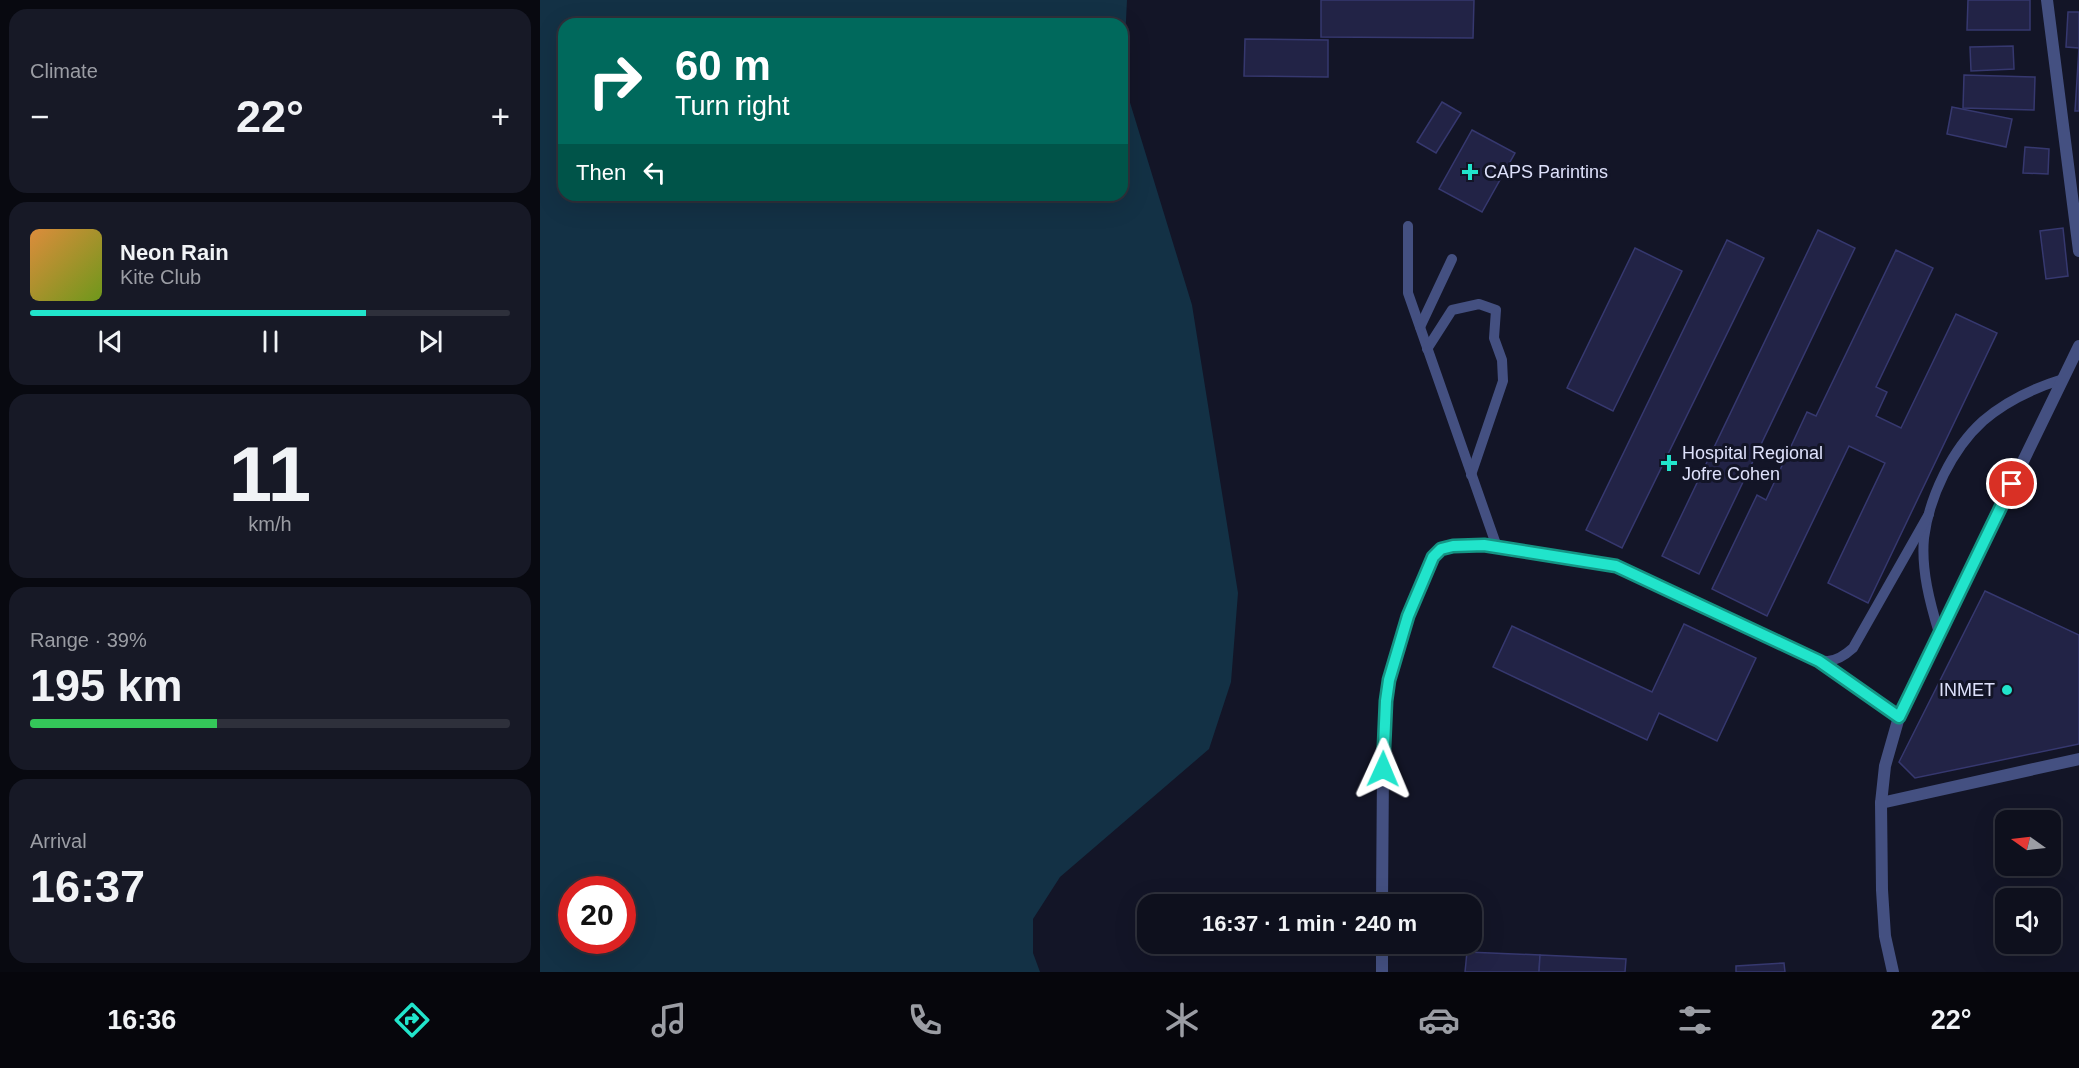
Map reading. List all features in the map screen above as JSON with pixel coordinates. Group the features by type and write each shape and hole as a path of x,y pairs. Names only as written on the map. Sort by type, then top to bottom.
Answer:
{"street":[{"path":"2047,0 2079,251"},
{"path":"1893,972 1885,936 1881,803 1885,766 1899,717 2079,346"},
{"path":"1881,803 2079,759"},
{"path":"1382,894 1383,769"},
{"path":"1382,954 1382,972"}],"lane":[{"path":"1408,225 1408,293 1497,547"},
{"path":"1420,327 1452,259"},
{"path":"1427,349 1452,310 1479,304 1496,310 1494,338 1502,360 1503,381 1472,475"},
{"path":"1819,661 1835,661 1853,648 1929,514 1943,478 1956,455 1983,421 2026,393 2063,379"},
{"path":"1929,514 1924,539 1924,561 1930,601 1939,633"},
{"path":"1383,769 1383,727 1389,680 1411,608 1433,557 1441,549 1453,546 1484,545 1616,566 1819,661 1899,717"}],"water":[{"path":"540,0 1127,0 1126,18 558,18 558,201 1128,201 1128,96 1192,305 1238,593 1231,682 1209,749 1060,877 1033,919 1033,953 1040,972 540,972"}],"building":[{"path":"1321,0 1474,0 1473,38 1321,37"},
{"path":"1968,0 2030,0 2030,30 1967,30"},
{"path":"2068,12 2079,12 2079,48 2066,47"},
{"path":"1245,39 1328,40 1328,77 1244,76"},
{"path":"2013,46 2014,69 1971,71 1970,47"},
{"path":"2079,48 2079,111 2075,111"},
{"path":"1964,75 2035,77 2034,110 1963,108"},
{"path":"1442,102 1461,113 1436,153 1417,142"},
{"path":"1952,107 2012,119 2006,147 1947,134"},
{"path":"1472,130 1515,153 1482,212 1439,189"},
{"path":"2025,147 2049,149 2048,174 2023,173"},
{"path":"2063,228 2068,276 2046,279 2040,231"},
{"path":"1818,230 1855,248 1699,574 1662,556"},
{"path":"1727,240 1764,258 1622,548 1586,530"},
{"path":"1635,248 1682,271 1613,411 1567,388"},
{"path":"1896,250 1933,268 1876,387 1887,392 1876,416 1901,428 1956,314 1997,333 1868,603 1828,583 1885,463 1849,446 1767,616 1712,589 1757,495 1766,500 1807,412 1816,416"},
{"name":"INMET","path":"1985,591 2079,635 2079,744 1915,778 1899,762"},
{"path":"1684,624 1756,658 1717,741 1659,713 1647,740 1493,667 1512,626 1652,692"},
{"path":"1467,954 1540,955 1539,972 1465,972"},
{"path":"1540,955 1626,959 1625,972 1539,972"},
{"path":"1784,963 1785,972 1736,972 1736,966"}],"place":[{"name":"CAPS Parintins","path":"1470,172"},
{"name":"Hospital Regional Jofre Cohen","path":"1669,463"},
{"name":"INMET","path":"2007,690"}],"route":[{"path":"1383,769 1383,727 1389,680 1414,600 1433,557 1441,549 1453,546 1484,545 1616,566 1819,661 1899,717 2012,484"}]}
